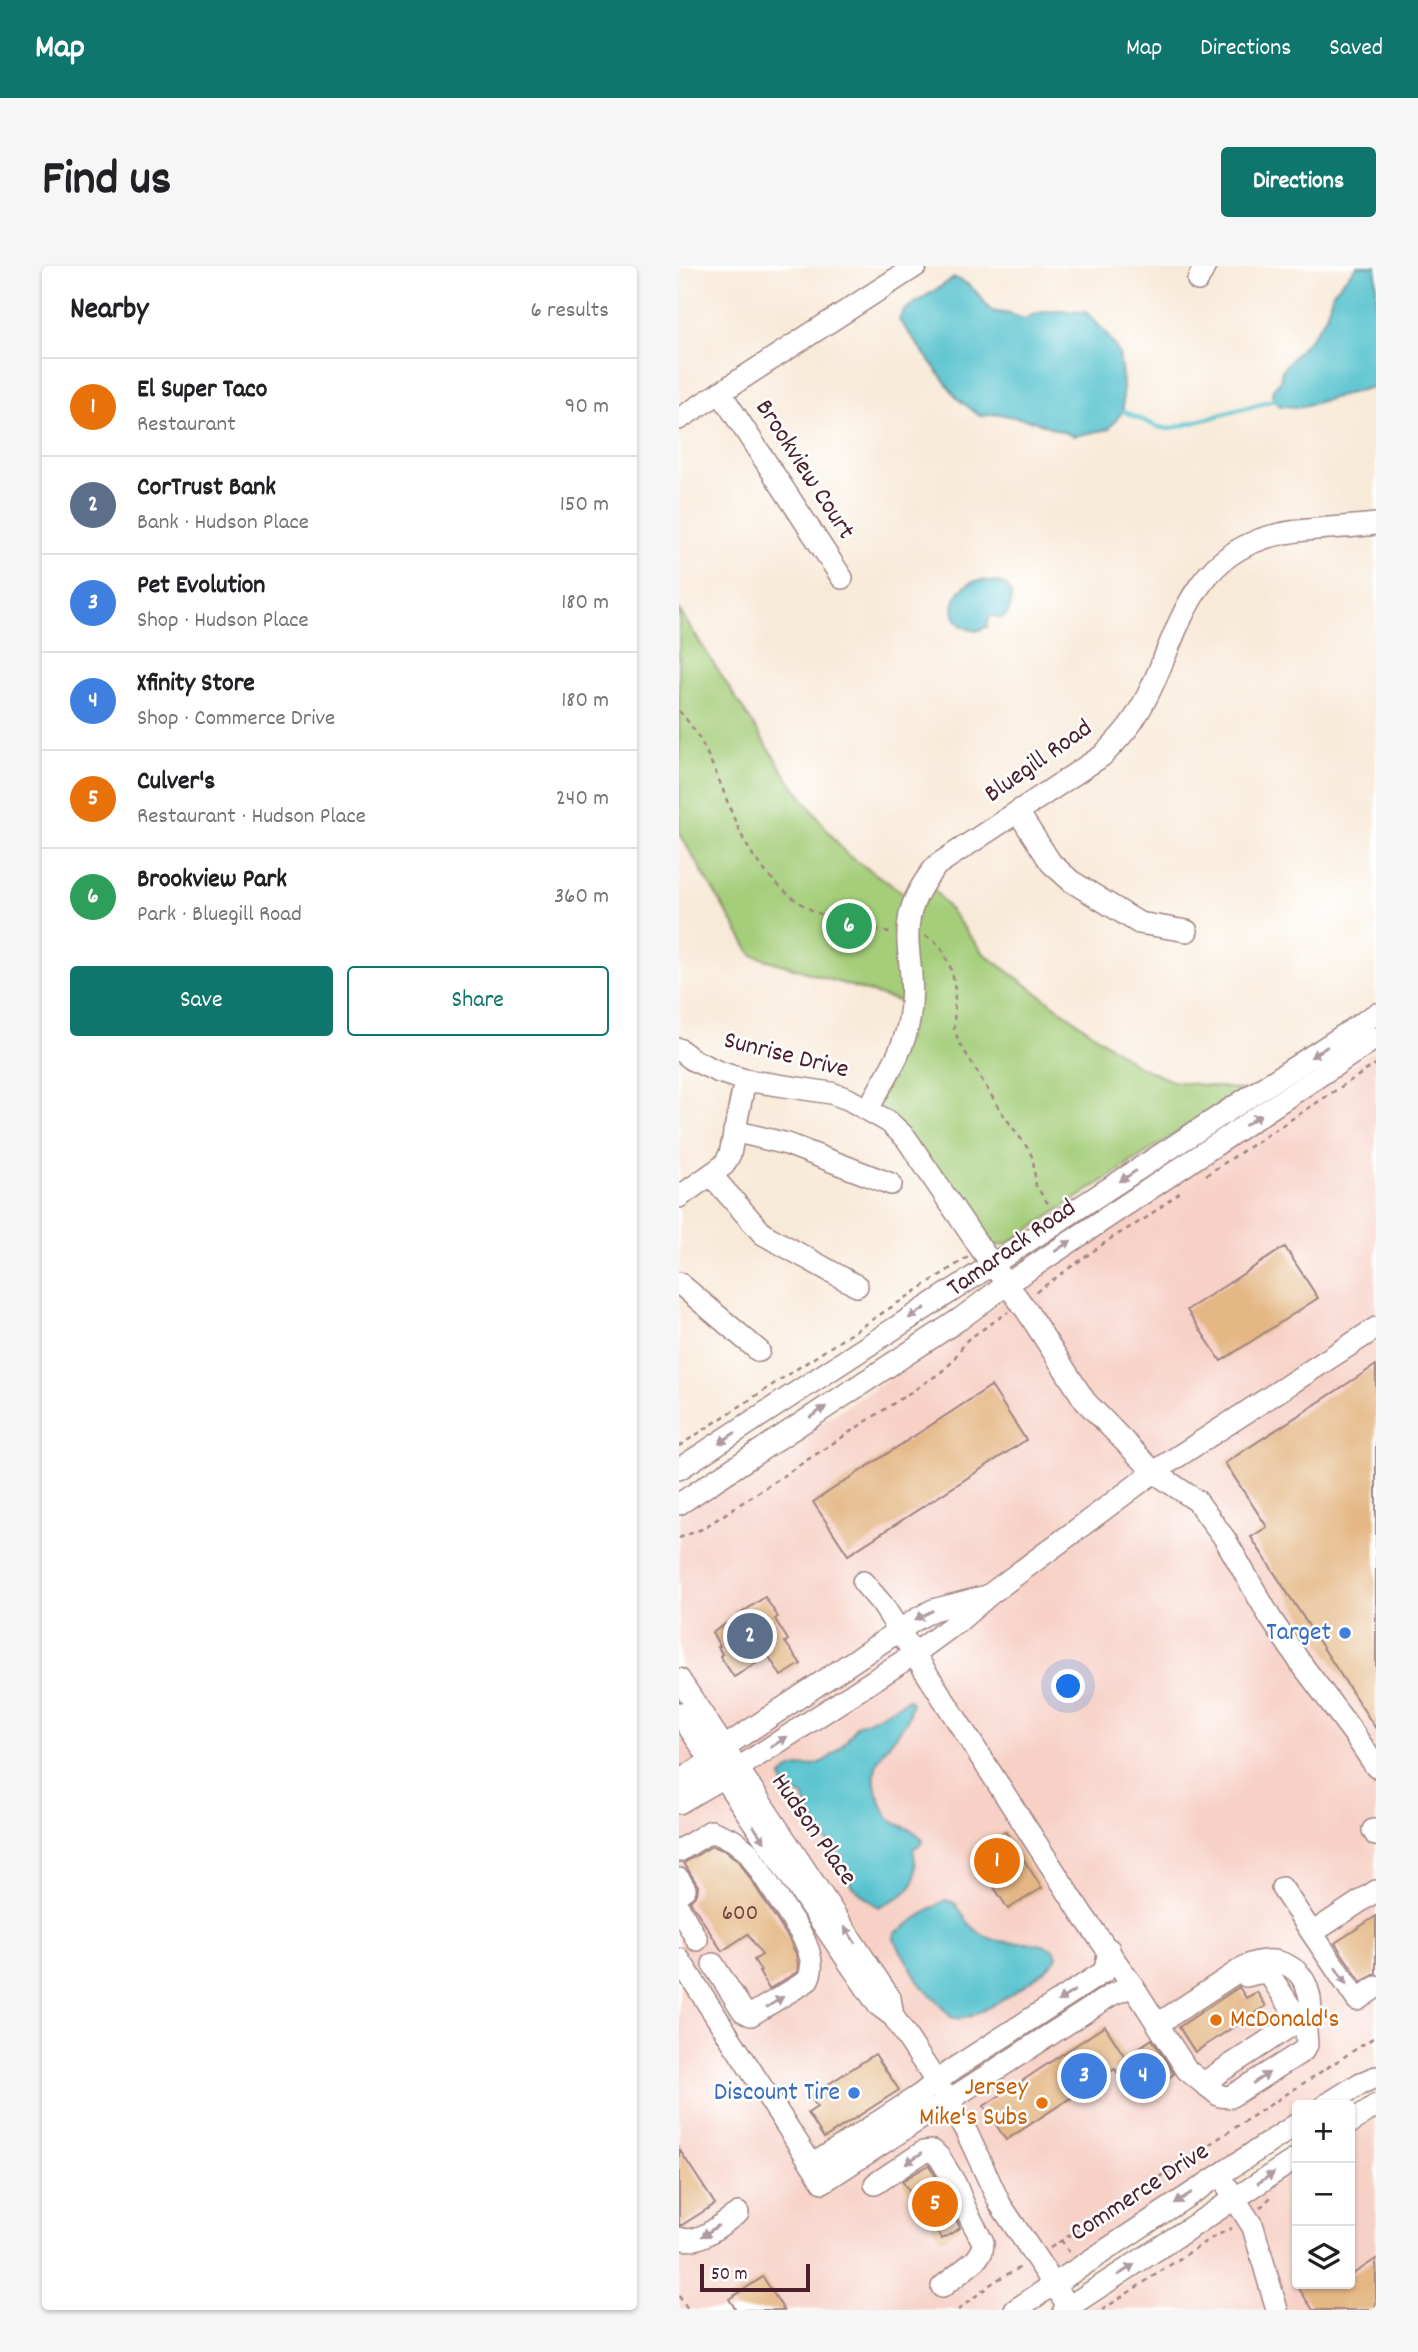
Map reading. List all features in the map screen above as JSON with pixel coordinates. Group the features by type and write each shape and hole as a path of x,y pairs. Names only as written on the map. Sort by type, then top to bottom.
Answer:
{"street":[{"path":"679,419 916,266"},
{"name":"Brookview Court","path":"720,393 842,578"},
{"name":"Bluegill Road","path":"868,1109 906,1035 912,997 908,919 914,900 937,865 1102,756 1121,737 1145,699 1187,605 1200,584 1237,551 1255,541 1277,535 1376,524"},
{"path":"1018,812 1051,863 1071,881 1139,923 1187,931"},
{"name":"Tamarack Road","path":"679,1469 1376,1014"},
{"name":"Tamarack Road","path":"679,1504 981,1305 1007,1284 1376,1038"},
{"name":"Sunrise Drive","path":"679,1049 693,1060 745,1080 831,1093 868,1109 889,1122 906,1138 1085,1401 1154,1472 1197,1501 1225,1539 1271,1619 1376,1767"},
{"path":"679,1197 724,1165 730,1154 745,1080"},
{"path":"734,1131 787,1143 891,1184"},
{"path":"711,1175 763,1234 857,1286"},
{"path":"679,1283 759,1351"},
{"path":"679,1781 723,1764 913,1654 1154,1472 1376,1328"},
{"path":"863,1581 882,1604 1082,1914 1133,1986 1167,2018 1187,2070 1203,2083 1309,2014 1311,2008 1302,1977 1290,1965 1268,1961 1246,1966 1167,2018"},
{"path":"679,1803 723,1764 899,1631 933,1610 989,1595"},
{"name":"Hudson Place","path":"679,1679 723,1764"},
{"name":"Hudson Place","path":"679,1713 723,1764 813,1879 890,1997 893,2016 949,2100 1000,2204 1068,2309"},
{"path":"679,1851 711,1830 733,1840 746,1850 805,1940 811,1960 810,1977 805,1983 757,2013 749,2015 743,2011 713,1964"},
{"path":"679,1879 685,1889 679,1893"},
{"path":"1282,1888 1357,2000 1376,1987"},
{"path":"1312,1933 1376,1891"},
{"path":"679,1908 697,1940"},
{"path":"818,2173 953,2069 1105,1971 1109,1949"},
{"path":"679,1959 818,2173"},
{"path":"1167,2018 1196,2008 1246,1976 1262,1972 1271,1977 1300,2020"},
{"path":"818,2173 949,2100 1111,1995 1133,1986"},
{"path":"1334,2100 1376,2077"},
{"path":"1355,2120 1376,2105"},
{"name":"Commerce Drive","path":"1015,2310 1292,2127"},
{"path":"875,2184 926,2151 936,2153 940,2158 983,2242 979,2258 941,2287"},
{"path":"1068,2309 1292,2161"},
{"path":"1219,2175 1253,2227 1277,2310"},
{"path":"679,2238 688,2241 696,2239 738,2213"}],"path":[{"path":"679,711 694,728 703,744 747,846 755,859 784,890 798,902 833,919 892,934 924,936 933,940 946,956 955,990 953,1017 957,1036 1000,1110 1029,1150 1033,1159 1036,1186 1049,1205"},
{"path":"1198,1180 1376,1064"},
{"path":"1034,1294 1187,1187"},
{"path":"679,1446 965,1259"},
{"path":"679,1538 702,1529 940,1373 951,1363 967,1340 994,1320"},
{"path":"1062,2240 1376,2036"},
{"path":"1102,2310 1207,2240 1225,2233"},
{"path":"958,2310 995,2281 1012,2272"},
{"path":"679,2296 688,2310"}],"shaded area":[{"path":"1376,1049 1376,2077 1335,2100 1292,2100 1292,2127 1015,2310 679,2310 679,1713 746,1814 679,1679 679,1515 982,1318 1029,1275"},
{"path":"1376,2115 1376,2310 1083,2310 1292,2171 1292,2289 1355,2289 1355,2130"}],"green space":[{"path":"679,610 789,780 846,854 914,900 926,879 983,953 1136,1065 1172,1081 1242,1090 1007,1244 981,1249 918,1156 868,1109 911,1005 752,955 679,833"}],"water":[{"path":"1357,266 1376,266 1376,386 1300,407 1280,406 1272,394 1280,381 1282,370 1313,335 1326,316 1333,292"},
{"path":"954,278 970,287 991,311 1024,319 1046,312 1086,312 1106,333 1119,353 1123,411 1109,429 1074,436 1034,421 999,414 980,416 958,399 899,320 904,310"},
{"path":"974,581 1000,583 1007,587 1011,599 1010,609 1005,616 1001,618 990,615 987,627 976,631 959,623 953,609 959,593"},
{"path":"909,1699 912,1703 910,1714 878,1760 875,1782 883,1809 889,1818 923,1840 913,1849 916,1872 911,1887 899,1897 878,1907 852,1886 810,1816 803,1796 786,1790 781,1777 793,1768 824,1761 840,1748 857,1725"},
{"path":"945,1900 955,1903 968,1922 982,1935 1010,1943 1044,1945 1055,1951 1057,1957 1030,1982 989,2007 966,2018 951,2017 921,1985 894,1939 895,1933"}],"building":[{"path":"1285,1247 1318,1298 1221,1361 1187,1310"},
{"name":"Target","path":"1376,1365 1376,1729 1251,1537 1267,1527 1225,1463"},
{"path":"991,1386 1026,1440 848,1555 813,1502"},
{"path":"765,1597 778,1617 775,1619 788,1640 785,1642 801,1664 781,1676 768,1655 734,1677 720,1656 720,1646 712,1633"},
{"path":"1005,1831 1042,1888 1008,1909 972,1853"},
{"path":"712,1846 726,1851 740,1863 796,1954 797,1972 769,1989 754,1960 762,1955 748,1934 722,1951 690,1901 697,1894 698,1886 684,1863"},
{"path":"1376,1916 1376,1974 1361,1982 1335,1943"},
{"name":"McDonald's","path":"1239,1987 1246,1998 1257,1992 1266,2006 1195,2052 1179,2027"},
{"path":"1105,2026 1125,2057 1152,2039 1174,2074 1135,2100 1115,2069 1006,2140 984,2106"},
{"name":"Discount Tire","path":"875,2054 899,2090 824,2138 808,2113 817,2107 810,2096"},
{"path":"679,2149 715,2204 682,2225 679,2225"},
{"path":"929,2165 960,2228 942,2239 902,2181"},
{"path":"1376,2259 1376,2310 1313,2310 1299,2289 1355,2289 1355,2273"},
{"path":"763,2277 784,2310 736,2310 729,2299"}],"waterway":[{"path":"1123,411 1158,427 1170,429 1274,400"}],"place":[{"name":"Brookview Park","path":"849,926"},
{"name":"Target","path":"1345,1633"},
{"name":"CorTrust Bank","path":"750,1636"},
{"name":"El Super Taco","path":"997,1861"},
{"name":"McDonald's","path":"1216,2020"},
{"name":"Pet Evolution","path":"1084,2076"},
{"name":"Xfinity Store","path":"1143,2076"},
{"name":"Discount Tire","path":"854,2093"},
{"name":"Jersey Mike's Subs","path":"1042,2103"},
{"name":"Culver's","path":"935,2204"}]}
